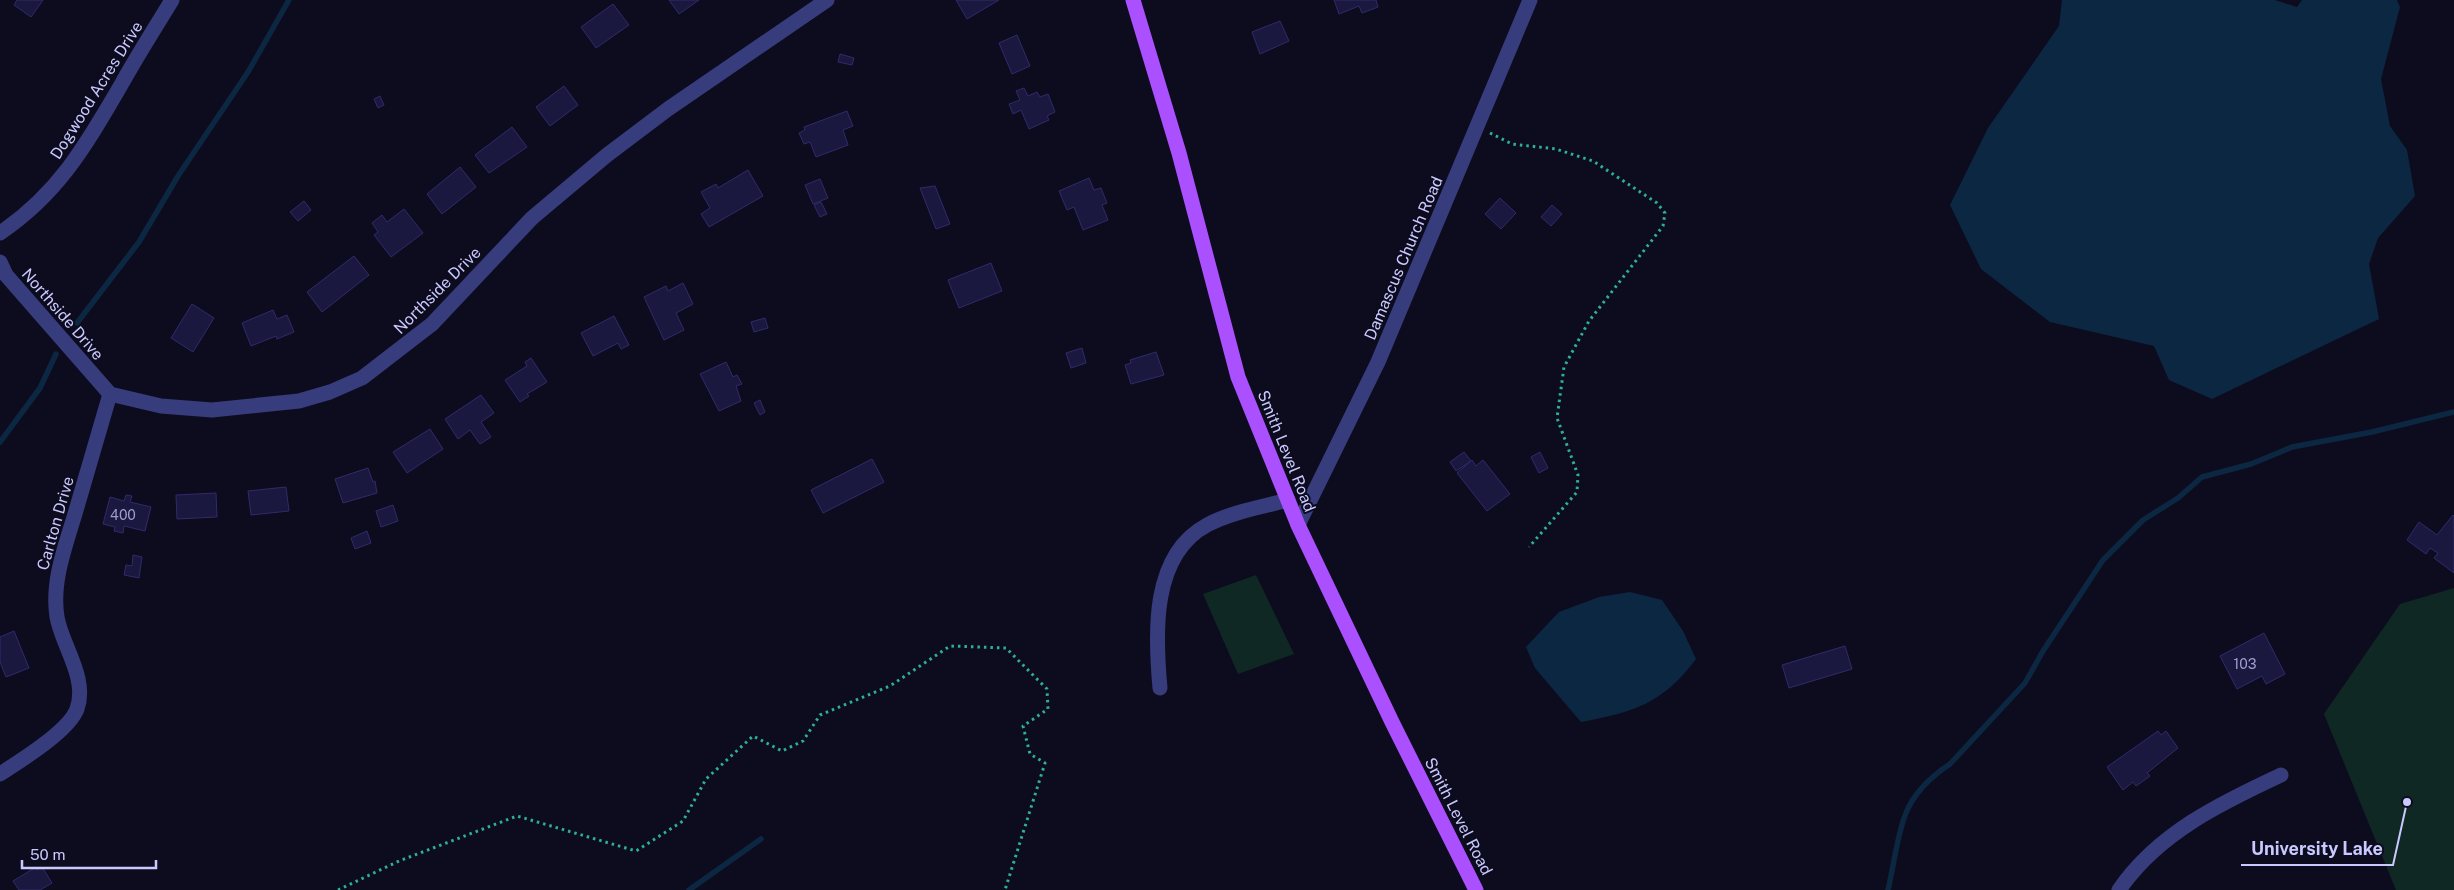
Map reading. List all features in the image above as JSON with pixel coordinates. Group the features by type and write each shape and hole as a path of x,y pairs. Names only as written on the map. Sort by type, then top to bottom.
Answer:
{"main road":[{"name":"Smith Level Road","path":"1133,0 1179,153 1238,377 1298,525 1392,722 1476,890"}],"street":[{"name":"Dogwood Acres Drive","path":"0,233 27,215 60,181 84,148 172,0"},
{"name":"Northside Drive","path":"0,262 6,275 110,394 161,406 212,410 299,401 330,392 362,378 432,324 532,218 607,155 668,109 827,0"},
{"name":"Damascus Church Road","path":"1298,525 1378,362 1530,0"},
{"name":"Carlton Drive","path":"0,774 30,756 56,735 77,710 78,680 57,618 57,578 110,394"},
{"path":"1160,688 1158,661 1161,595 1176,553 1187,539 1209,524 1288,500"},
{"path":"2119,890 2152,852 2186,825 2231,799 2281,775"}],"path":[{"path":"1477,127 1512,144 1556,149 1593,161 1656,203 1665,213 1663,226 1589,321 1564,367 1557,418 1578,475 1577,492 1529,547"},
{"path":"338,890 399,861 517,816 599,842 636,851 683,821 706,779 753,736 782,751 803,741 820,715 890,686 950,646 1006,648 1047,689 1048,709 1023,726 1030,754 1044,763 1005,890"}],"green space":[{"path":"1256,575 1294,654 1238,674 1203,594"},
{"path":"2454,588 2454,890 2396,890 2324,714 2400,604"}],"water":[{"path":"2062,0 2275,0 2297,7 2302,0 2397,0 2400,7 2381,79 2390,126 2407,150 2415,196 2378,238 2369,264 2379,319 2212,399 2169,380 2154,346 2050,322 1981,269 1950,205 1988,128 2059,26"},
{"path":"1630,592 1662,600 1683,631 1696,659 1671,686 1646,704 1632,710 1581,722 1535,668 1526,647 1559,612 1599,597"}],"building":[{"path":"17,0 43,0 31,17 14,5"},
{"path":"669,0 699,0 679,14"},
{"path":"956,0 999,0 967,19"},
{"path":"1334,0 1376,0 1378,7 1362,13 1359,6 1339,14"},
{"path":"613,4 629,25 596,48 581,27"},
{"path":"1280,21 1289,41 1260,54 1252,32"},
{"path":"1017,35 1030,66 1012,74 999,43"},
{"path":"840,54 854,58 852,65 838,62"},
{"path":"564,86 578,105 550,126 536,107"},
{"path":"1024,88 1028,96 1037,92 1040,97 1048,94 1055,112 1047,116 1049,120 1029,129 1021,110 1013,114 1009,104 1020,100 1016,91"},
{"path":"380,96 384,105 378,108 374,99"},
{"path":"847,111 853,126 843,130 848,145 816,157 810,142 804,144 799,133 805,130 804,127"},
{"path":"512,127 527,147 489,173 475,155"},
{"path":"460,167 476,187 442,214 427,194"},
{"path":"748,170 763,196 709,227 701,214 710,208 701,192 716,184 718,188"},
{"path":"1089,178 1094,190 1101,188 1107,203 1102,205 1108,220 1083,230 1074,207 1067,210 1059,191"},
{"path":"820,179 828,198 813,204 805,185"},
{"path":"935,186 950,224 936,229 920,188"},
{"path":"1500,198 1516,213 1501,229 1485,214"},
{"path":"304,201 311,210 298,221 290,212"},
{"path":"821,202 827,214 820,217 814,205"},
{"path":"1552,205 1562,214 1551,226 1541,217"},
{"path":"404,209 423,233 391,257 374,235 378,232 372,223 382,215 387,222"},
{"path":"354,256 369,275 322,312 307,292"},
{"path":"991,263 1002,291 959,308 948,280"},
{"path":"683,283 693,304 676,313 684,330 664,340 644,297 666,286 668,291"},
{"path":"192,304 214,318 193,352 171,338"},
{"path":"273,310 277,319 287,315 294,332 277,339 276,336 251,346 242,323"},
{"path":"614,316 629,345 621,349 618,343 593,356 581,333"},
{"path":"765,318 768,328 754,332 751,322"},
{"path":"1082,348 1086,363 1071,368 1066,353"},
{"path":"1156,352 1164,375 1131,384 1125,365 1131,363 1130,360"},
{"path":"531,358 547,382 527,394 529,396 520,402 505,380 527,366 525,362"},
{"path":"726,362 733,377 737,375 742,384 736,386 741,401 719,411 700,374"},
{"path":"481,395 494,413 481,422 491,437 480,444 470,430 458,439 445,419"},
{"path":"760,400 765,412 760,415 754,403"},
{"path":"430,429 443,449 407,473 393,452"},
{"path":"1464,452 1471,461 1456,471 1450,462"},
{"path":"1540,452 1548,468 1539,473 1531,457"},
{"path":"872,459 884,482 823,513 811,490"},
{"path":"1472,460 1476,466 1483,460 1510,494 1487,511 1457,473"},
{"path":"368,468 373,482 375,481 377,493 343,503 335,479"},
{"path":"286,487 289,511 251,515 248,491"},
{"path":"216,493 217,517 177,519 176,495"},
{"path":"126,495 132,496 130,502 151,507 145,531 124,526 123,533 114,531 115,527 103,524 110,497 124,501"},
{"path":"393,505 398,521 381,527 376,511"},
{"path":"2453,515 2454,573 2434,558 2438,553 2430,548 2426,554 2407,540 2419,522 2437,535"},
{"path":"367,531 371,543 355,549 351,538"},
{"path":"133,555 142,557 139,578 124,575 126,565 132,566"},
{"path":"14,631 29,668 6,677 0,662 0,637"},
{"path":"2264,633 2285,674 2266,684 2262,676 2237,689 2220,656"},
{"path":"1845,646 1852,669 1789,688 1782,665"},
{"path":"2158,731 2161,735 2166,731 2178,748 2147,773 2150,776 2136,786 2133,782 2123,790 2107,767"},
{"path":"36,867 37,870 42,867 52,883 40,890 19,890 13,881"}],"waterway":[{"path":"77,323 139,242 178,176 248,72 289,0"},
{"path":"0,442 40,388 56,354"},
{"path":"1888,890 1901,830 1909,806 1930,780 1950,764 2025,683 2043,651 2103,560 2143,520 2178,498 2202,477 2251,464 2292,447 2372,432 2454,412"},
{"path":"689,890 761,839"}],"place":[{"name":"University Lake","path":"2407,802"}]}
